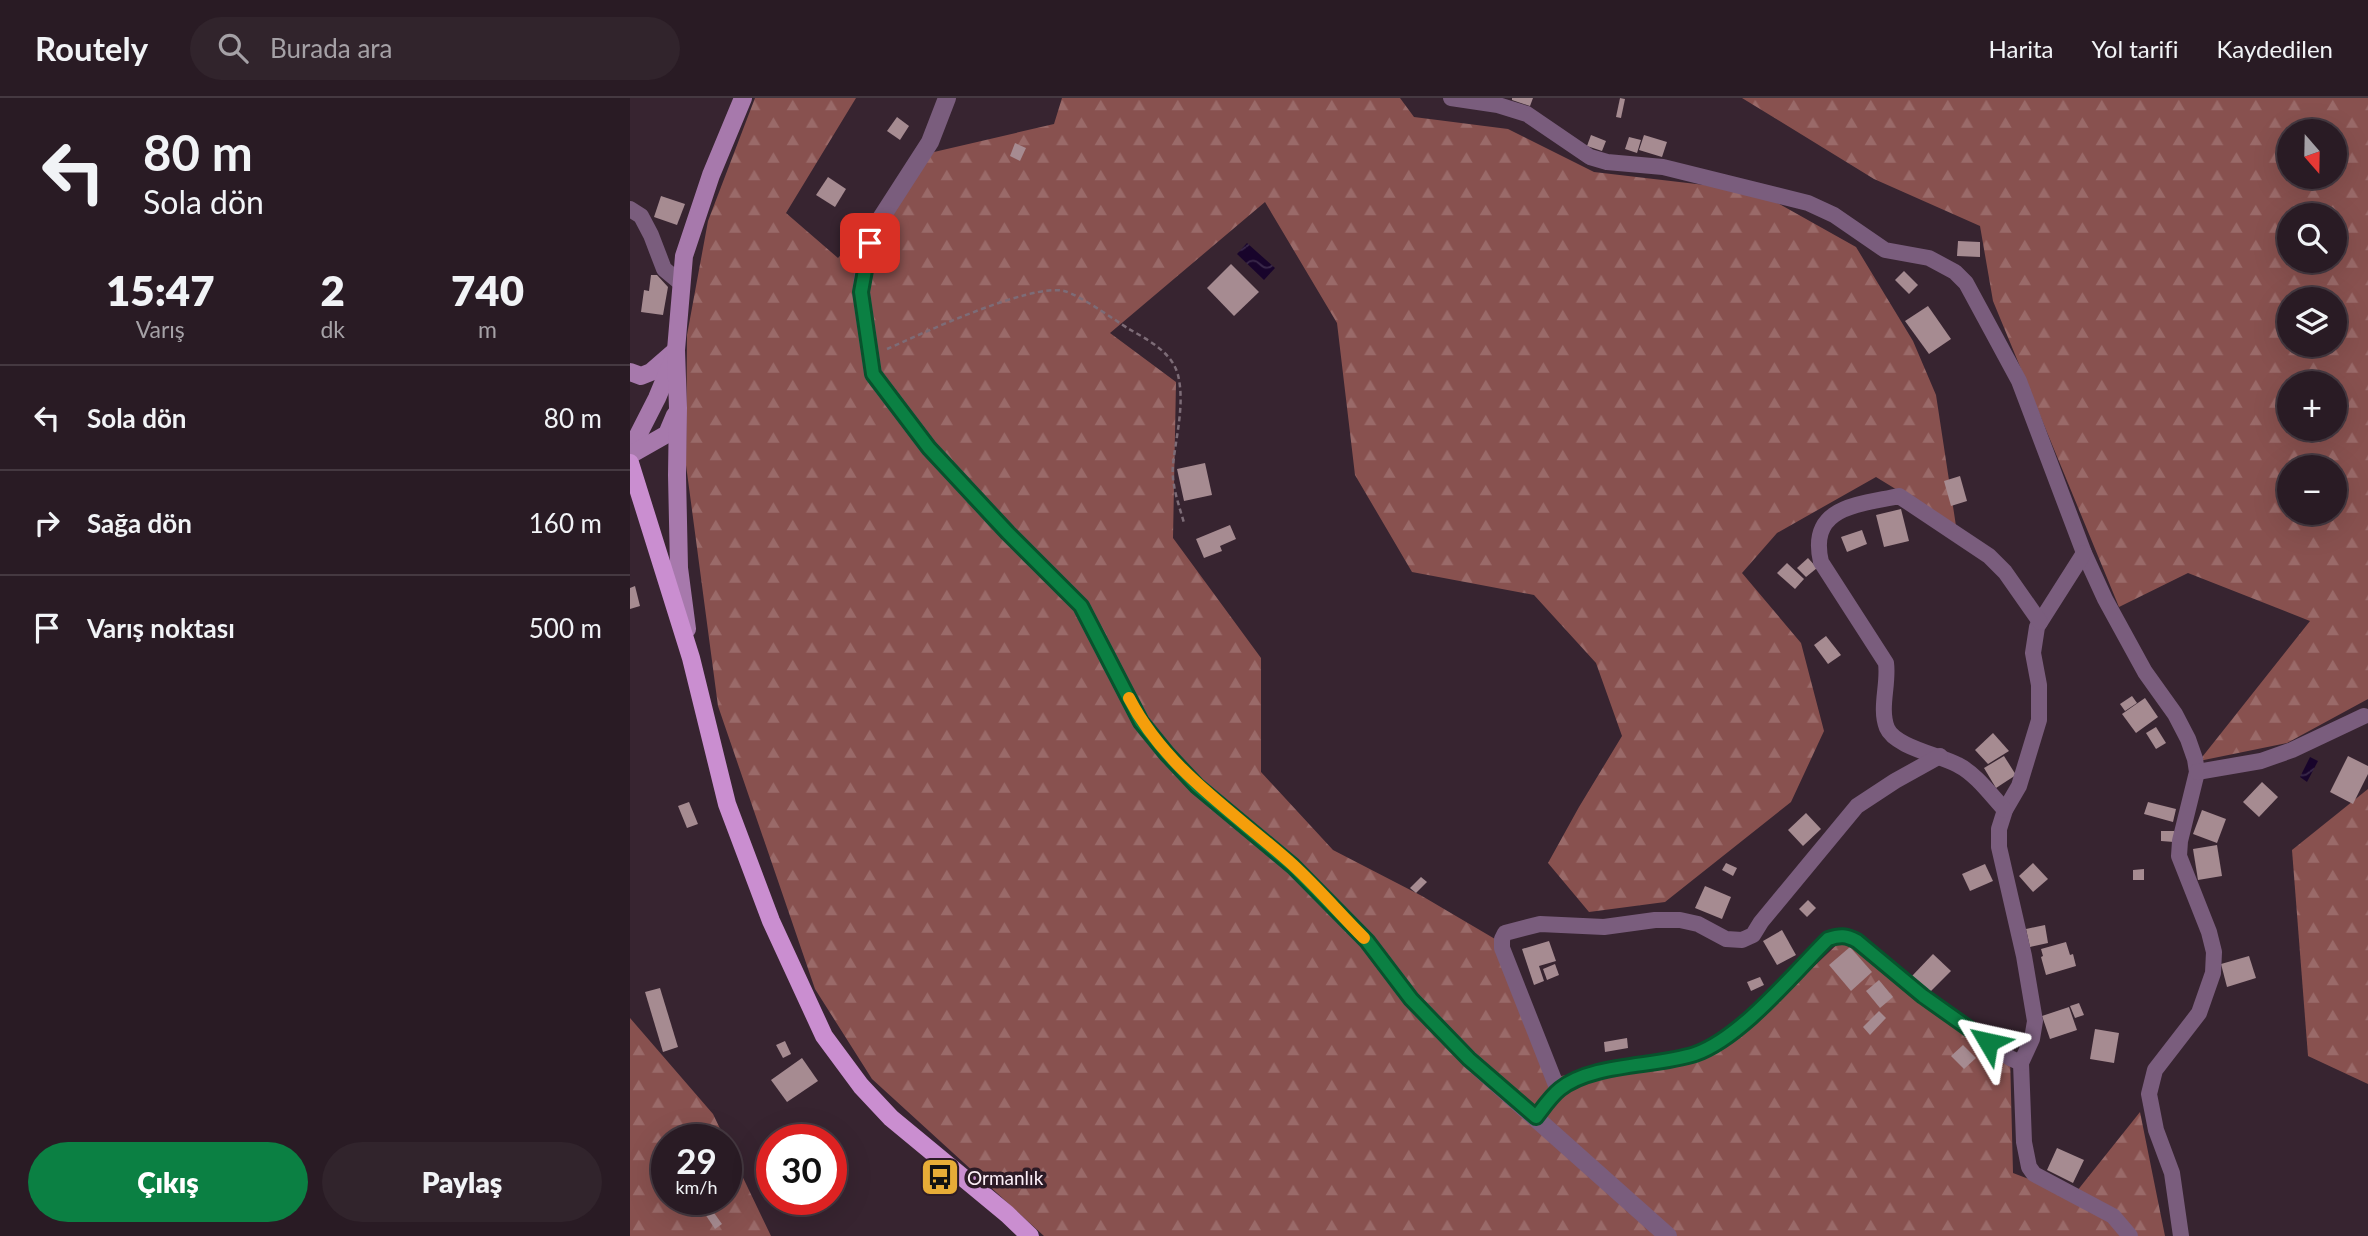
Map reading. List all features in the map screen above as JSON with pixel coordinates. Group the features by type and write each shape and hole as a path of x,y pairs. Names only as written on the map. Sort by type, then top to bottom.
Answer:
{"main road":[{"path":"691,658 678,548 676,350 684,256 707,186 743,98"},
{"path":"630,372 641,376 651,372 676,350"},
{"path":"630,453 657,398 676,350"},
{"path":"630,453 667,433 678,408"},
{"path":"630,463 691,658 727,804 771,921 824,1036 861,1086 891,1118 1030,1236"}],"street":[{"path":"947,98 930,142 874,229 866,256 861,292 873,374 929,448 1081,606 1141,722 1167,754 1197,786 1293,866 1367,941 1411,999 1469,1059 1668,1236"},
{"path":"1451,98 1499,105 1527,114 1590,157 1607,162 1663,167 1808,203 1834,215 1885,250 1929,258 1955,272 1979,303 2019,381 2084,553 2105,599 2145,671 2189,739 2197,772 2180,841 2179,856 2209,932 2214,952 2213,973 2199,1013 2155,1070 2149,1094 2151,1110 2172,1172 2181,1236"},
{"path":"630,209 641,216 664,269 682,284"},
{"path":"2005,810 1961,766 1904,744 1888,732 1884,716 1886,663 1821,562 1817,545 1820,527 1830,517 1849,507 1899,496 1989,556 2005,572 2039,622"},
{"path":"2084,553 2039,622 2033,653 2039,685 2039,720 2019,786 2005,810 1999,829 1999,847 2024,956 2035,1021 2032,1039 2021,1063 2024,1142 2029,1167 2034,1174 2113,1216 2130,1236"},
{"path":"2197,772 2292,750 2364,716"},
{"path":"1558,1090 1502,948 1505,933 1540,924 1604,927 1655,920 1680,920 1698,924 1726,939 1742,940 1753,935 1857,806 1940,756"},
{"path":"1536,1117 1558,1090 1567,1084 1596,1073 1695,1054 1710,1046 1749,1019 1828,939 1846,935 1857,941 1923,996 2021,1063"}],"path":[{"path":"871,356 966,315 1032,292 1063,291 1080,300 1143,337 1172,360 1181,395 1173,467 1175,491 1184,523"}],"green space":[{"path":"755,98 856,98 786,213 838,258 934,152 1054,124 1062,98 1400,98 1414,117 1508,129 1594,172 1756,191 1856,247 1913,341 1936,395 1956,526 1876,477 1777,533 1742,573 1801,643 1824,731 1791,802 1665,902 1589,912 1548,863 1622,736 1596,663 1534,595 1412,572 1355,475 1337,323 1265,202 1110,333 1176,382 1173,538 1261,658 1261,772 1333,850 1422,896 1495,939 1555,1077 1657,1060 1742,1035 1848,934 2010,1055 2013,1173 2073,1196 2140,1112 2165,1236 1044,1236 872,1079 815,989 718,706 686,465 687,335 708,221"},
{"path":"1742,98 2368,98 2368,699 2287,743 2199,761 2310,621 2188,573 2119,607 1993,301 1980,226 1874,179"},
{"path":"2368,789 2368,1084 2308,1056 2292,850"},
{"path":"630,1018 713,1114 718,1124 651,1124 651,1215 742,1215 742,1175 756,1205 756,1215 761,1215 771,1236 630,1236"}],"water":[{"path":"1247,243 1275,268 1264,280 1237,254"},
{"path":"2310,757 2318,761 2307,782 2300,777"}],"building":[{"path":"1512,98 1533,98 1530,106"},
{"path":"1620,98 1625,99 1621,118 1616,117"},
{"path":"897,117 909,126 900,140 887,131"},
{"path":"1591,135 1606,141 1602,151 1587,146"},
{"path":"1644,135 1667,142 1662,157 1639,150"},
{"path":"1629,137 1641,140 1637,153 1625,149"},
{"path":"1015,143 1026,148 1020,161 1010,156"},
{"path":"828,177 846,189 835,207 816,195"},
{"path":"661,196 685,204 677,225 654,217"},
{"path":"1958,241 1980,242 1980,257 1957,256"},
{"path":"1231,264 1259,292 1234,316 1207,288"},
{"path":"1904,271 1918,285 1909,294 1895,280"},
{"path":"651,275 657,275 668,287 663,315 641,312 644,290 649,291"},
{"path":"1928,306 1951,339 1929,354 1905,321"},
{"path":"1205,463 1212,495 1184,501 1177,469"},
{"path":"1960,476 1967,501 1951,506 1944,481"},
{"path":"1901,509 1909,541 1884,547 1876,515"},
{"path":"1230,525 1236,539 1220,546 1222,551 1204,558 1196,539"},
{"path":"1862,530 1867,544 1847,552 1841,537"},
{"path":"1808,558 1817,568 1806,577 1797,568"},
{"path":"1787,563 1804,579 1795,589 1777,573"},
{"path":"635,586 640,606 630,609 630,588"},
{"path":"1826,636 1841,655 1828,664 1814,645"},
{"path":"2132,696 2137,703 2125,711 2120,704"},
{"path":"2145,698 2158,717 2136,733 2122,714"},
{"path":"2156,727 2166,743 2156,749 2146,733"},
{"path":"1993,733 2009,751 1988,764 1975,750"},
{"path":"2004,756 2016,775 1996,788 1984,768"},
{"path":"2348,756 2368,766 2368,774 2353,804 2330,792"},
{"path":"2262,782 2278,797 2259,817 2243,802"},
{"path":"689,802 698,824 687,828 678,806"},
{"path":"2148,802 2176,809 2173,822 2144,814"},
{"path":"2202,810 2226,819 2217,843 2193,834"},
{"path":"1806,813 1821,829 1803,846 1788,830"},
{"path":"2161,831 2174,831 2174,842 2161,841"},
{"path":"2217,845 2222,876 2198,880 2193,849"},
{"path":"1726,863 1737,868 1733,876 1722,870"},
{"path":"2033,863 2048,879 2033,892 2019,876"},
{"path":"1985,864 1993,881 1970,891 1962,874"},
{"path":"2144,869 2144,880 2133,880 2133,870"},
{"path":"1421,877 1427,882 1416,893 1410,888"},
{"path":"1705,886 1731,897 1722,919 1695,908"},
{"path":"1808,900 1816,908 1807,917 1799,909"},
{"path":"2045,925 2048,943 2030,947 2026,929"},
{"path":"1782,930 1796,955 1777,965 1763,941"},
{"path":"1549,941 1556,961 1539,966 1544,981 1534,985 1522,949"},
{"path":"2066,942 2076,966 2046,975 2041,949"},
{"path":"1850,947 1872,972 1851,991 1829,965"},
{"path":"1933,954 1951,971 1929,993 1912,976"},
{"path":"2249,956 2256,978 2227,987 2221,964"},
{"path":"1555,964 1559,975 1547,980 1543,969"},
{"path":"1760,977 1764,985 1751,991 1747,982"},
{"path":"1879,980 1893,997 1880,1008 1866,991"},
{"path":"660,988 678,1047 663,1052 645,992"},
{"path":"2079,1003 2084,1015 2075,1018 2070,1006"},
{"path":"2069,1007 2077,1030 2050,1039 2042,1016"},
{"path":"1879,1011 1886,1018 1870,1035 1863,1027"},
{"path":"2095,1029 2119,1033 2114,1063 2090,1059"},
{"path":"1627,1038 1628,1048 1605,1052 1604,1042"},
{"path":"785,1041 791,1054 783,1058 776,1045"},
{"path":"1963,1045 1976,1058 1964,1069 1951,1056"},
{"path":"802,1058 818,1081 787,1102 771,1080"},
{"path":"2057,1148 2084,1160 2073,1183 2047,1170"},
{"path":"706,1215 716,1215 722,1224 715,1229"}],"slow traffic":[{"path":"1129,698 1141,722 1197,786 1293,866 1364,938"}],"place":[{"name":"Ormanlık","path":"940,1177"}],"route":[{"path":"870,243 861,292 873,374 929,448 1081,606 1141,722 1167,754 1197,786 1293,866 1367,941 1411,999 1469,1059 1536,1117 1558,1090 1567,1084 1596,1073 1695,1054 1710,1046 1749,1019 1828,939 1846,935 1857,941 1923,996 1988,1042"}]}
